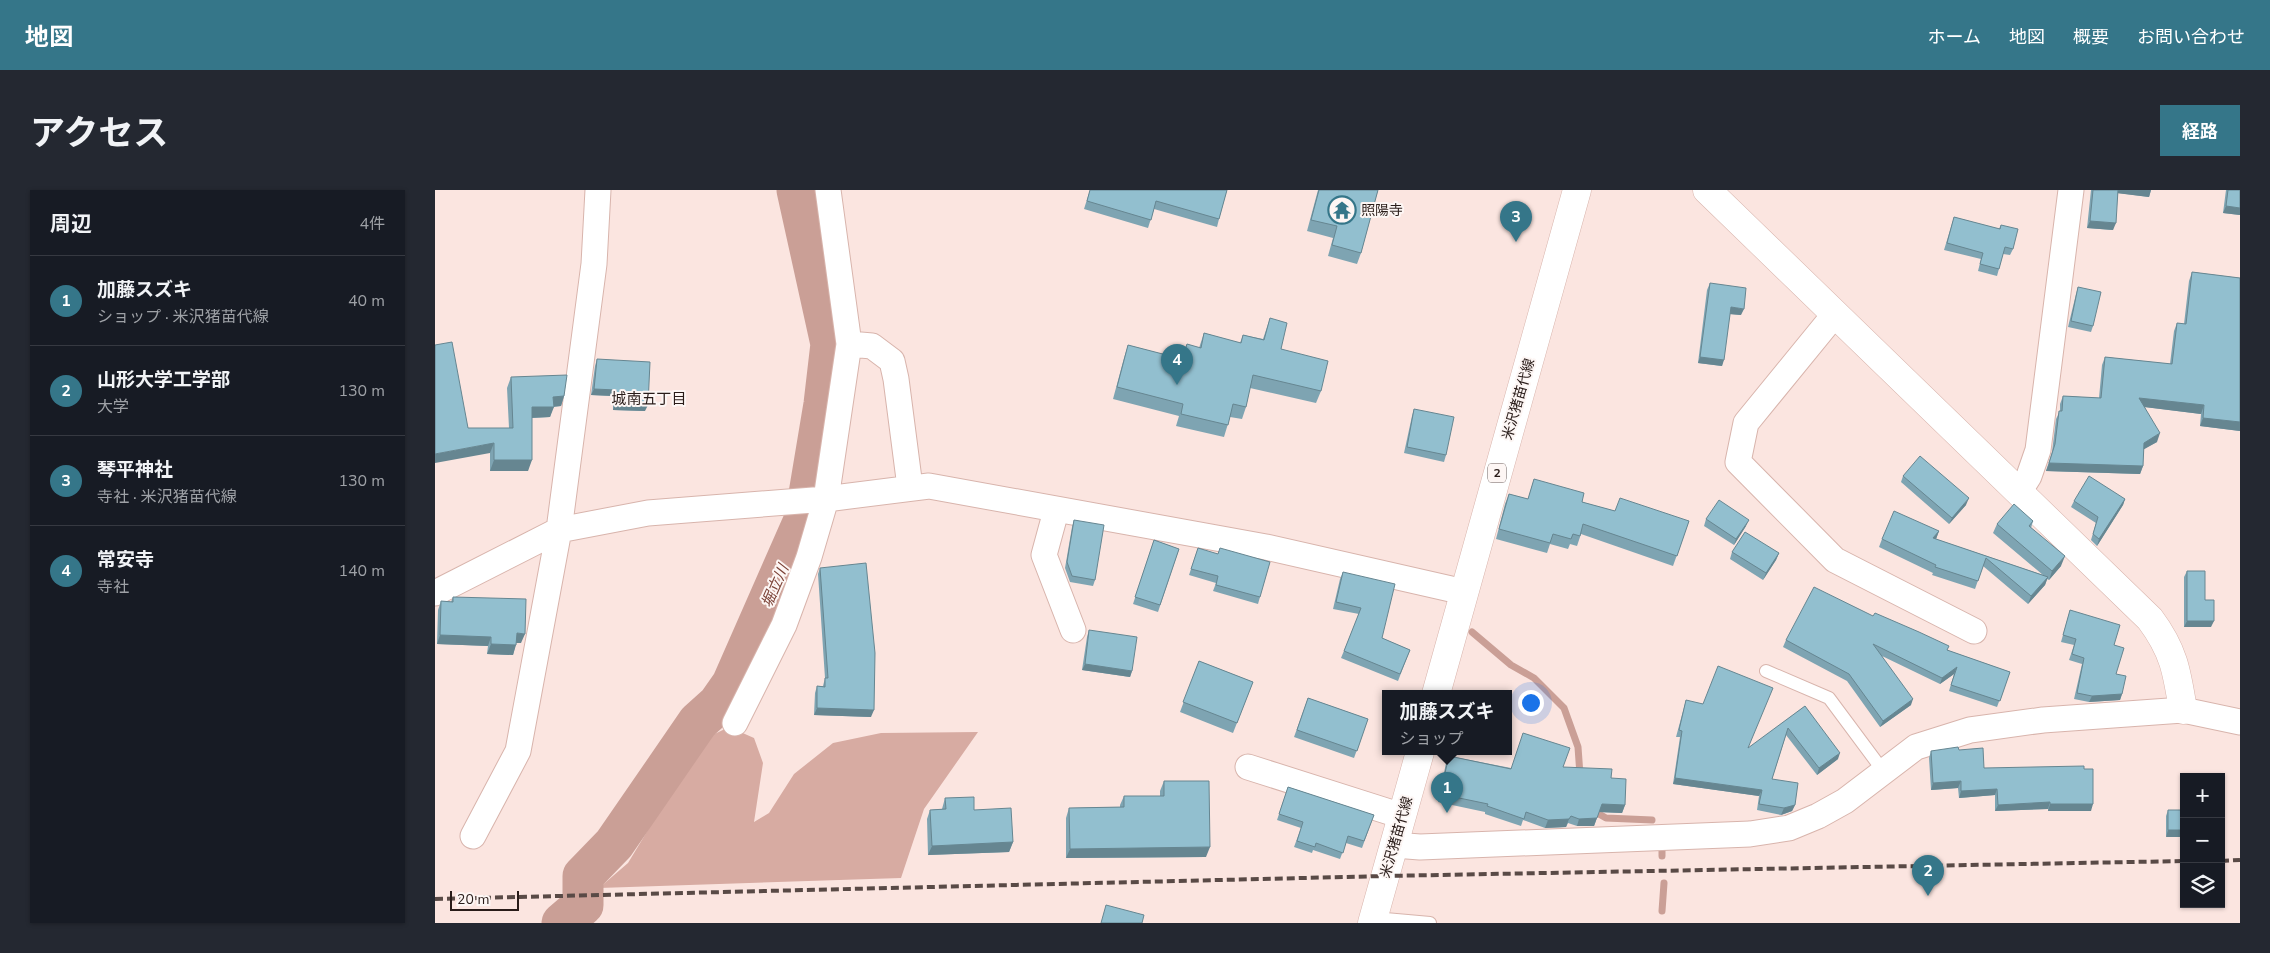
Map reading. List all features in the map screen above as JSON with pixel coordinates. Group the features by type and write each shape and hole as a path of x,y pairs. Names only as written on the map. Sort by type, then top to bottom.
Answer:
{"street":[{"path":"473,836 518,751 559,530 594,264 598,190"},
{"path":"735,723 784,625 809,557 849,344 829,190"},
{"name":"米沢猪苗代線","path":"1437,690 1577,190"},
{"path":"1707,190 2150,618 2164,638 2177,668 2183,710"},
{"path":"2019,492 2029,476 2038,450 2071,190"},
{"path":"1835,314 1746,423 1738,462 1835,560 1974,631"},
{"path":"849,344 872,346 891,361 896,379 910,488"},
{"path":"435,592 559,530 648,513 821,499 929,486 1266,547 1464,592"},
{"path":"1056,510 1043,555 1073,630"},
{"path":"1394,845 1420,847 1750,834 1789,828 1818,816 1845,801 1916,747 1970,730 2043,720 2183,710 2240,722"},
{"name":"米沢猪苗代線","path":"1373,920 1419,755"},
{"path":"1248,767 1402,816"}],"lane":[{"path":"1766,671 1829,698 1884,772"},
{"path":"1373,920 1430,923"}],"shaded area":[{"path":"729,727 754,738 763,763 754,822 769,813 794,774 833,743 881,733 978,732 924,809 901,878 599,888 628,863 668,797 696,743"}],"building":[{"path":"1090,190 1227,190 1219,219 1156,201 1151,220 1087,201"},
{"name":"照陽寺","path":"1319,190 1378,190 1361,253 1332,245 1337,226 1311,220"},
{"path":"2093,190 2118,190 2116,223 2090,221"},
{"path":"2228,190 2240,190 2240,208 2226,206"},
{"path":"1954,217 2000,229 2001,225 2018,229 2013,249 2005,247 1999,269 1980,264 1983,253 1947,243"},
{"path":"2192,272 2240,278 2240,422 2203,418 2204,405 2139,398 2160,433 2144,443 2143,466 2049,463 2055,444 2059,411 2062,411 2063,396 2101,398 2105,357 2172,364 2177,323 2186,324"},
{"path":"1710,283 1746,288 1744,309 1731,307 1724,360 1700,357"},
{"path":"2078,287 2101,292 2093,326 2071,321"},
{"path":"1270,318 1287,323 1281,349 1328,361 1321,391 1253,375 1246,407 1233,404 1228,425 1181,414 1183,404 1117,387 1128,345 1182,359 1187,344 1201,348 1204,333 1241,343 1243,335 1264,340"},
{"path":"452,342 468,428 513,428 511,377 567,375 564,396 553,397 554,407 532,407 532,460 494,460 494,443 435,454 435,345"},
{"path":"597,359 650,362 648,405 615,403 616,390 594,389"},
{"path":"1414,409 1454,417 1446,455 1407,447"},
{"path":"1920,456 1969,498 1952,518 1903,476"},
{"path":"2089,476 2125,499 2099,539 2093,534 2098,517 2074,501"},
{"path":"1534,479 1584,493 1582,502 1615,511 1620,498 1689,521 1677,556 1583,524 1580,536 1573,534 1571,539 1553,534 1550,543 1499,529 1509,494 1528,499"},
{"path":"1719,500 1749,520 1736,539 1706,519"},
{"path":"2014,504 2033,521 2029,526 2065,556 2052,571 1997,524"},
{"path":"1894,511 1939,531 1933,538 2048,577 2031,596 1986,558 1978,581 1935,567 1936,565 1882,539"},
{"path":"1074,520 1104,525 1095,580 1072,576 1067,562"},
{"path":"1745,532 1779,553 1766,573 1732,552"},
{"path":"1154,540 1179,549 1160,605 1135,597"},
{"path":"1198,548 1218,554 1220,548 1270,562 1260,597 1216,585 1218,576 1191,569"},
{"path":"866,563 875,653 874,710 817,708 817,686 825,687 825,678 828,678 820,568"},
{"path":"2187,571 2205,571 2205,600 2214,600 2214,621 2187,621"},
{"path":"1343,572 1395,584 1382,638 1410,650 1400,674 1344,651 1361,608 1336,602"},
{"path":"1814,587 1873,616 1875,613 1949,646 1947,650 2010,672 2000,701 1951,685 1957,667 1942,678 1873,644 1913,699 1883,721 1849,674 1786,640"},
{"path":"453,597 526,599 525,634 517,633 516,645 491,644 491,637 440,635 441,601 453,602"},
{"path":"2070,610 2120,625 2114,645 2124,648 2116,674 2126,676 2122,694 2092,696 2077,693 2084,658 2072,654 2076,639 2063,635"},
{"path":"1089,630 1137,637 1132,671 1085,664"},
{"path":"1199,661 1253,682 1237,723 1183,702"},
{"path":"1718,666 1773,688 1748,748 1805,706 1840,753 1819,768 1788,728 1772,779 1798,783 1795,805 1784,808 1759,804 1762,790 1675,778 1682,731 1679,730 1686,700 1703,704"},
{"path":"1308,698 1368,719 1357,751 1297,730"},
{"path":"1523,733 1570,748 1563,767 1612,769 1611,778 1626,779 1625,805 1602,804 1597,818 1579,819 1571,816 1569,819 1548,820 1526,812 1524,819 1487,806 1488,804 1440,794 1449,756 1511,769"},
{"path":"1958,747 1959,750 1983,748 1984,768 2084,766 2084,769 2093,769 2093,804 2050,804 2050,802 1998,805 1997,789 1961,791 1961,781 1933,783 1931,751"},
{"path":"1164,781 1209,781 1210,847 1070,849 1069,808 1124,807 1124,796 1164,796"},
{"path":"1288,787 1374,815 1364,841 1348,836 1343,853 1316,843 1315,847 1297,841 1303,822 1279,814"},
{"path":"974,797 974,810 1011,808 1013,842 932,846 930,810 946,809 945,798"},
{"path":"2168,810 2180,810 2180,830 2168,830"},
{"path":"1106,905 1144,915 1142,923 1101,923"}],"waterway":[{"name":"堀立川","path":"562,923 583,905 583,876 614,844 698,722 718,704 732,684 805,518 824,404 831,344 797,190"},
{"path":"1472,632 1511,665 1534,678 1564,708 1578,747 1580,775"},
{"path":"1592,810 1606,818 1652,820"},
{"path":"1662,848 1662,856"},
{"path":"1662,911 1664,883"}],"railway":[{"path":"2225,861 2240,860"},
{"path":"435,899 1385,876 2180,861"}],"place":[{"name":"照陽寺","path":"1342,210"},
{"name":"琴平神社","path":"1516,242"},
{"name":"常安寺","path":"1177,385"},
{"name":"加藤スズキ","path":"1447,813"},
{"name":"山形大学工学部","path":"1928,896"}],"district":[{"name":"城南五丁目","path":"649,399"}]}
